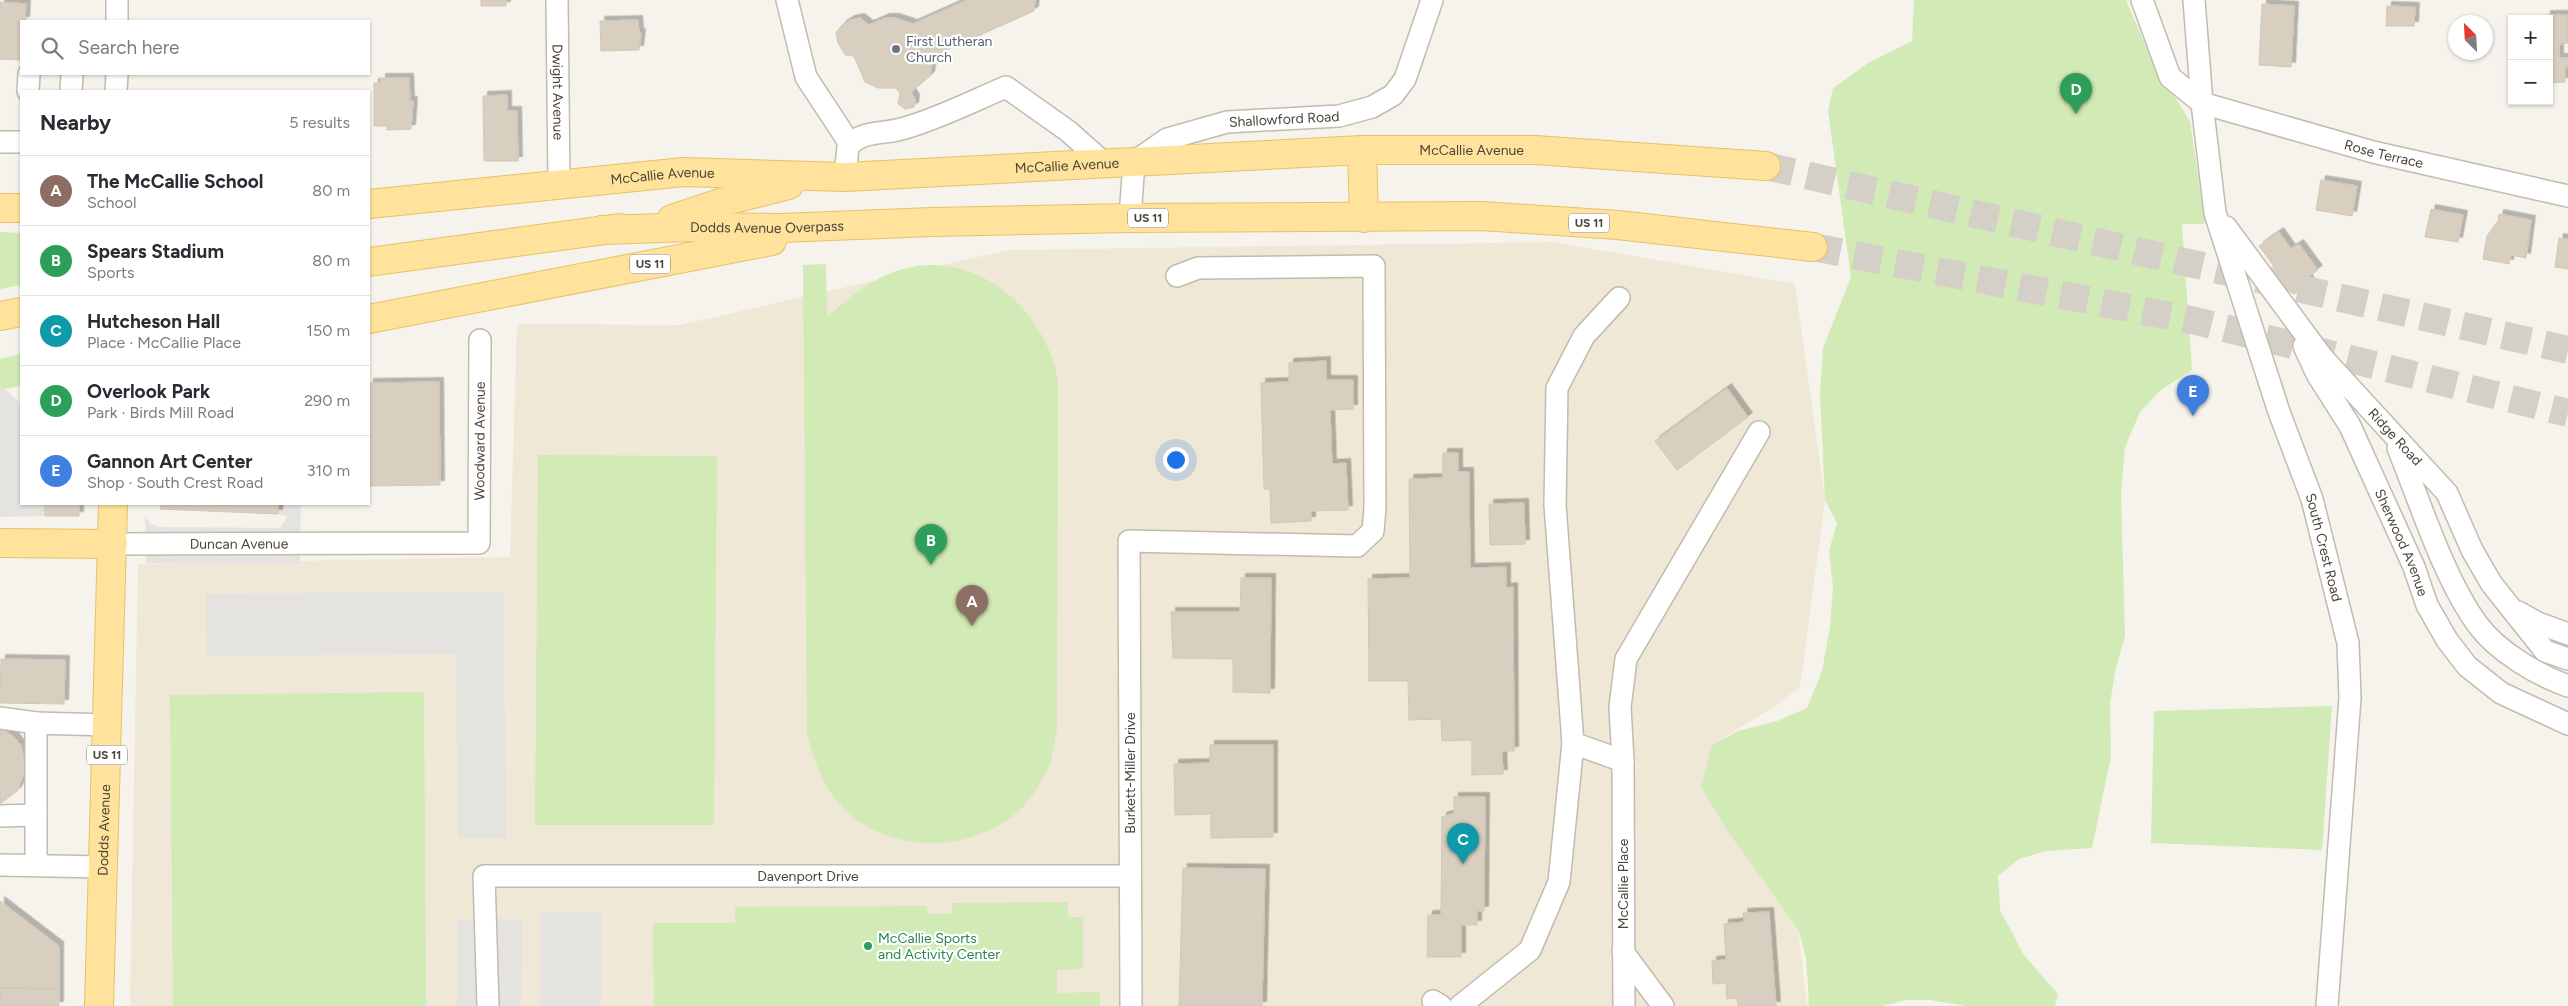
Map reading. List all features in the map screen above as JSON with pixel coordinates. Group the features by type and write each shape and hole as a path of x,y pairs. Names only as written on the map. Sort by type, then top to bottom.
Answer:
{"main road":[{"name":"McCallie Avenue","path":"370,204 684,172 845,177 1362,150 1535,150 1766,166"},
{"path":"1362,150 1364,218"},
{"name":"Dodds Avenue Overpass","path":"370,262 661,222 776,187 845,177"},
{"path":"0,208 20,208"},
{"name":"US 11","path":"370,319 770,241 932,222 1130,218 1481,216 1618,225 1813,247"},
{"name":"Dodds Avenue Overpass","path":"602,230 692,227 781,228 932,222"},
{"path":"0,316 20,312"},
{"name":"Dodds Avenue","path":"99,1006 114,505"},
{"name":"Duncan Avenue","path":"0,543 113,544"}],"street":[{"path":"117,0 117,20"},
{"name":"Dwight Avenue","path":"556,0 558,185"},
{"path":"787,0 806,76 850,144 845,177"},
{"name":"Shallowford Road","path":"1134,162 1167,139 1227,122 1339,116 1372,107 1393,95 1405,79 1432,0"},
{"path":"2142,0 2170,77 2202,103"},
{"name":"South Crest Road","path":"2194,0 2202,103 2215,213 2279,412 2312,499 2348,643 2350,698 2327,1006"},
{"path":"28,90 29,75"},
{"path":"71,90 72,75"},
{"path":"116,75 116,90"},
{"path":"850,144 867,133 904,129 918,124 1006,87 1068,132 1104,163"},
{"name":"Rose Terrace","path":"2202,103 2373,152 2568,196"},
{"path":"0,142 20,142"},
{"path":"1130,218 1134,162"},
{"name":"Ridge Road","path":"2215,213 2322,357 2446,493 2472,550 2491,583 2545,650 2568,659"},
{"name":"Burkett-Miller Drive","path":"1130,1006 1129,541 1358,546 1373,531 1375,508 1374,266 1198,268 1178,276"},
{"path":"1460,1006 1530,950 1559,882 1573,743 1555,505 1557,388 1584,336 1619,298"},
{"name":"Sherwood Avenue","path":"2289,312 2316,374 2350,426 2414,568 2426,605 2447,640 2467,666 2501,693 2568,724"},
{"name":"Woodward Avenue","path":"479,543 480,340"},
{"name":"McCallie Place","path":"1624,1006 1623,761 1620,707 1626,658 1759,432"},
{"path":"2393,435 2461,599 2479,626 2514,658 2544,677 2568,686"},
{"name":"Duncan Avenue","path":"113,544 479,543"},
{"path":"2510,607 2538,624 2568,634"},
{"path":"0,718 36,723 108,725"},
{"path":"36,723 36,866"},
{"path":"1573,743 1623,761"},
{"path":"0,816 36,815"},
{"path":"0,865 104,867"},
{"name":"Davenport Drive","path":"488,1006 484,876 1130,876"},
{"path":"1623,952 1663,1006"}],"shaded area":[{"path":"1553,242 1795,284 1825,500 1800,687 1778,704 1712,745 1728,832 1798,929 1807,1006 130,1006 138,564 510,557 517,324 680,325 1008,250"},
{"path":"4,388 20,403 20,505 45,505 45,516 0,517 0,390"},
{"path":"278,505 301,505 300,564 146,563 145,516 151,524 160,527 280,528 288,516 278,514"},
{"path":"504,591 506,838 458,838 456,654 207,656 206,594"},
{"path":"601,911 601,1006 540,1006 540,912"},
{"path":"458,919 522,919 521,1006 457,1006"}],"green space":[{"path":"1914,0 2126,0 2152,61 2190,121 2205,224 2182,224 2192,370 2162,389 2140,412 2125,447 2121,495 2125,636 2115,672 2110,704 2111,756 2092,848 2046,851 2019,859 1998,876 2000,910 2024,955 2058,994 2055,1006 1966,1006 1930,1000 1906,1000 1882,1006 1809,1006 1806,957 1798,929 1728,832 1701,787 1712,745 1738,731 1777,721 1807,708 1822,671 1830,627 1833,587 1829,551 1837,523 1825,500 1820,394 1823,348 1851,277 1828,111 1833,88 1868,63 1912,41"},
{"path":"0,232 20,233 20,285 0,289"},
{"path":"826,264 827,317 864,288 889,274 918,266 946,266 973,273 998,286 1019,304 1037,327 1050,352 1058,380 1057,729 1053,752 1046,773 1036,790 1014,815 992,829 967,838 941,843 916,842 890,837 867,826 846,811 829,790 813,756 807,734 803,265"},
{"path":"20,354 20,386 0,390 0,359"},
{"path":"538,455 717,456 714,825 535,825"},
{"path":"424,692 426,1006 173,1006 170,695"},
{"path":"2332,706 2322,850 2151,843 2154,711"},
{"name":"McCallie Sports and Activity Center","path":"1068,902 1068,917 1083,917 1083,969 1057,970 1057,993 1100,992 1100,1006 654,1006 653,923 735,923 735,907 927,906 928,914 952,914 952,903"}],"building":[{"path":"481,0 506,0 506,6 481,6"},
{"name":"First Lutheran Church","path":"967,0 1035,0 1034,11 933,56 930,76 911,92 915,99 914,107 905,109 898,104 900,93 896,88 878,88 865,82 854,56 845,55 838,43 836,33 842,25 850,20 860,18 869,25 885,18 895,18 913,24"},
{"path":"0,2 26,4 25,20 20,20 20,60 0,59"},
{"path":"2262,4 2294,6 2291,67 2259,65"},
{"path":"2387,6 2415,7 2414,26 2386,26"},
{"path":"2553,15 2567,15 2568,43 2559,44 2559,58 2568,58 2568,67 2565,67 2565,82 2553,83"},
{"path":"638,20 639,33 641,33 639,50 601,51 600,21"},
{"path":"381,78 409,78 410,101 413,101 411,129 387,130 387,126 374,126 374,83 381,83"},
{"path":"507,95 507,111 517,111 518,161 484,161 483,96"},
{"path":"2321,180 2357,186 2352,216 2316,210"},
{"path":"2431,209 2463,215 2458,242 2425,237"},
{"path":"2499,214 2531,220 2526,258 2511,255 2509,264 2483,259 2487,236 2498,221"},
{"path":"2279,232 2291,249 2299,244 2318,270 2307,277 2310,283 2294,294 2286,289 2275,277 2273,265 2259,246"},
{"path":"2559,238 2568,239 2568,269 2555,267"},
{"path":"1326,361 1326,380 1353,380 1353,409 1330,410 1332,464 1346,463 1348,510 1311,511 1311,521 1271,523 1270,489 1264,489 1261,383 1289,382 1289,363"},
{"path":"439,382 440,485 370,486 370,383"},
{"path":"1727,388 1748,417 1677,470 1655,441"},
{"path":"1443,453 1458,453 1458,472 1469,472 1470,568 1506,567 1506,588 1513,587 1514,751 1502,751 1503,774 1472,775 1472,740 1442,741 1441,719 1409,720 1408,681 1369,681 1368,579 1410,578 1409,479 1443,478"},
{"path":"1524,503 1525,544 1490,545 1489,504"},
{"path":"45,505 79,505 79,516 45,516"},
{"path":"161,505 278,505 278,514 160,509"},
{"path":"1241,578 1271,578 1270,693 1233,692 1233,659 1173,658 1171,612 1240,612"},
{"path":"1,659 65,660 64,704 0,703"},
{"path":"0,728 14,737 21,746 26,769 17,791 0,804"},
{"path":"1210,745 1273,745 1273,837 1211,838 1211,814 1175,815 1174,764 1210,763"},
{"path":"1454,797 1485,797 1484,911 1477,911 1477,925 1461,925 1461,957 1427,957 1428,915 1441,915 1442,817 1454,813"},
{"path":"1183,868 1265,869 1262,1006 1179,1006"},
{"path":"0,901 59,946 59,989 0,988"},
{"path":"1769,912 1776,1006 1738,1006 1737,998 1727,999 1726,983 1713,984 1712,961 1726,960 1724,924 1744,922 1743,913"},
{"path":"1,988 59,989 59,1006 0,1006"}],"tunnel":[{"path":"1766,166 2568,350"},
{"path":"1813,247 2196,321 2568,413"}],"place":[{"name":"First Lutheran Church","path":"896,49"},
{"name":"Overlook Park","path":"2076,114"},
{"name":"Gannon Art Center","path":"2193,416"},
{"name":"Spears Stadium","path":"931,565"},
{"name":"The McCallie School","path":"972,626"},
{"name":"Hutcheson Hall","path":"1463,864"},
{"name":"McCallie Sports and Activity Center","path":"868,946"}]}
